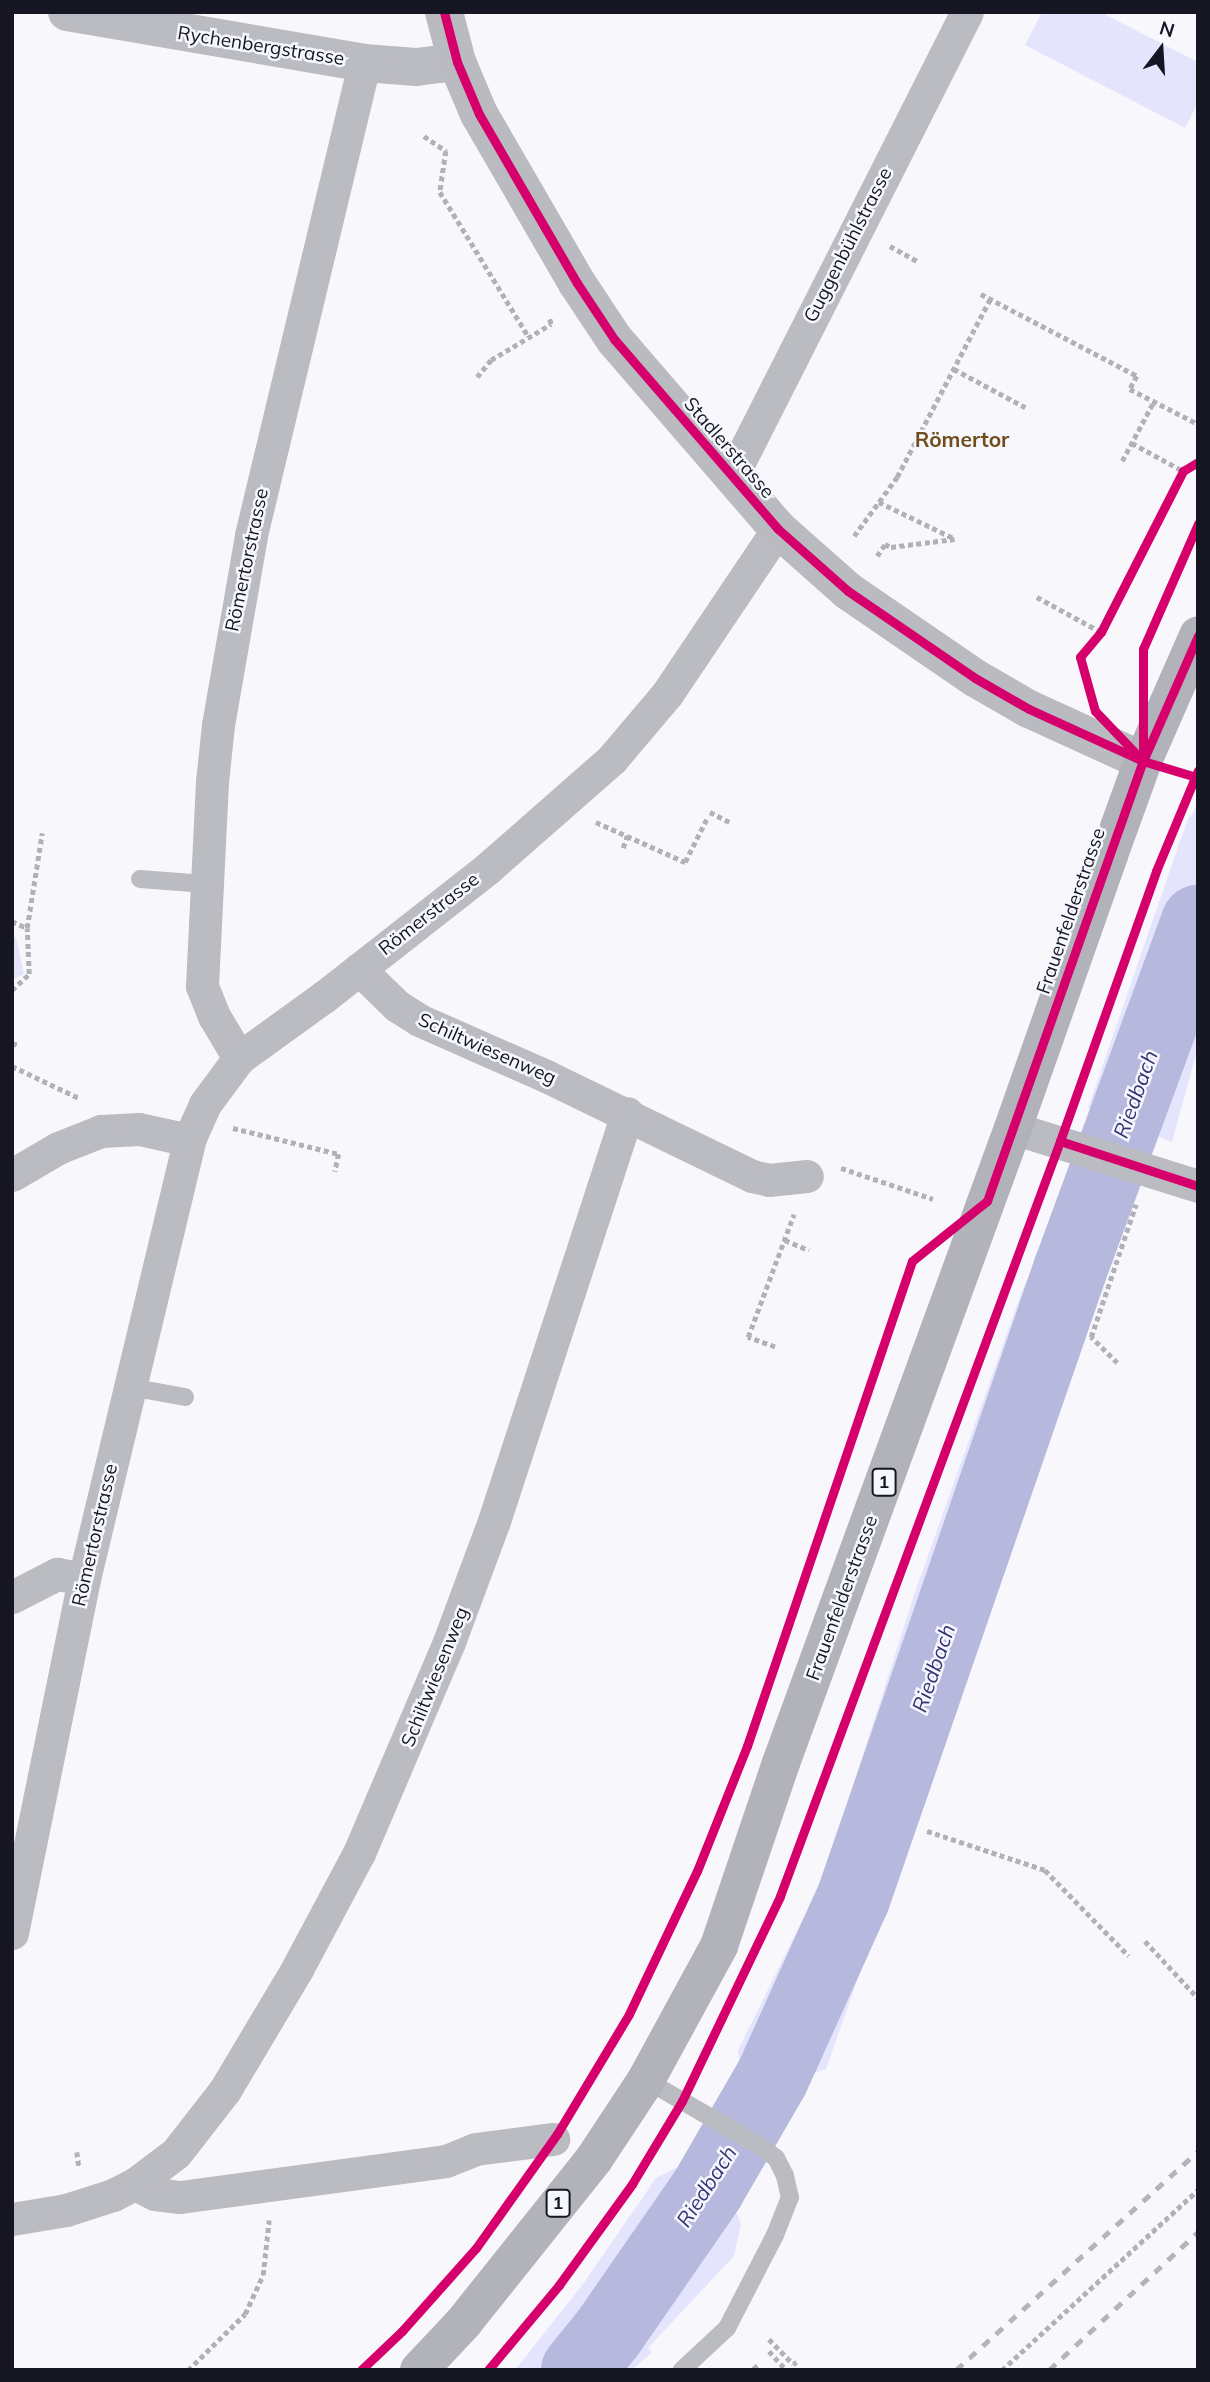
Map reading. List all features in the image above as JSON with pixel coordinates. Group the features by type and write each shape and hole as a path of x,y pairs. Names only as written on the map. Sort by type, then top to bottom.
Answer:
{"main road":[{"name":"Stadlerstrasse","path":"444,12 457,62 506,163 599,317 631,360 778,529 848,591 975,678 1029,709 1143,761"},
{"name":"Frauenfelderstrasse","path":"419,2370 464,2322 585,2169 646,2080 719,1946 786,1749 1013,1128 1143,761 1198,636"}],"street":[{"name":"Rychenbergstrasse","path":"67,12 364,63 416,67 457,62"},
{"name":"Guggenbühlstrasse","path":"731,478 967,12"},
{"name":"Römertorstrasse","path":"239,1058 214,1016 202,986 216,748 241,583 364,63"},
{"name":"Römerstrasse","path":"190,1140 214,1088 239,1058 359,968 530,833 620,751 667,694 778,529"},
{"name":"Schiltwiesenweg","path":"359,968 397,1006 419,1020 627,1113 752,1176 769,1180 807,1176"},
{"name":"Schiltwiesenweg","path":"12,2219 88,2204 135,2184 176,2152 225,2090 327,1915 381,1805 476,1572 627,1113"},
{"path":"1013,1128 1198,1186"},
{"path":"12,1175 58,1148 102,1131 139,1129 190,1140"},
{"name":"Römertorstrasse","path":"12,1933 84,1579 190,1140"},
{"path":"12,1597 57,1574 84,1579"},
{"path":"135,2184 155,2194 180,2197 446,2161 475,2149 553,2139"}],"lane":[{"path":"140,879 206,884"},
{"path":"130,1387 185,1397"},
{"path":"646,2080 776,2158 785,2176 790,2197 775,2235 727,2328 682,2370"}],"path":[{"path":"424,136 449,151 440,192 529,337"},
{"path":"981,294 1137,376 1130,389 1198,424"},
{"path":"854,536 897,477 990,299"},
{"path":"477,377 491,360 551,324"},
{"path":"954,369 1025,407"},
{"path":"1122,461 1154,401"},
{"path":"1132,443 1183,471"},
{"path":"877,556 885,544 891,547 954,539 879,502"},
{"path":"1037,597 1101,632"},
{"path":"710,812 730,822"},
{"path":"591,820 685,862 707,818"},
{"path":"12,989 29,974 27,928 42,833"},
{"path":"622,848 627,836"},
{"path":"12,921 27,928"},
{"path":"12,1066 93,1104"},
{"path":"225,1126 340,1154 335,1172"},
{"path":"775,1347 748,1337 807,1176 842,1168 933,1199"},
{"path":"1117,1363 1091,1337 1149,1170"},
{"path":"785,1240 809,1250"},
{"path":"927,1831 1045,1870 1129,1956"},
{"path":"1145,1941 1198,1998"},
{"path":"188,2370 246,2314 262,2275 272,2185"},
{"path":"1002,2370 1198,2190"},
{"path":"769,2339 795,2363 798,2370"},
{"path":"769,2351 786,2370"}],"shaded area":[{"path":"1042,12 1100,12 1198,62 1198,103 1185,128 1025,45"},
{"path":"1198,805 1198,1047 1172,1142 1088,1108 1187,821"},
{"path":"12,937 16,937 24,974 12,980"},
{"path":"1066,1191 1113,1206 1119,1222 1063,1396 826,2069 784,2084 739,2059 738,2050 825,1874 914,1595 1022,1291"},
{"path":"675,2168 720,2193 737,2214 741,2224 734,2256 648,2348 652,2352 632,2370 515,2370 583,2284 656,2178"}],"waterway":[{"name":"Riedbach","path":"578,2370 608,2333 707,2190 772,2078 853,1899 1070,1270 1198,922"}],"railway":[{"path":"956,2370 1198,2151"},
{"path":"1049,2370 1198,2232"}],"cycle path":[{"path":"444,12 457,62 479,114 577,283 614,339 778,529 848,591 975,678 1029,709 1143,761"},
{"path":"1196,777 1143,761 1095,711 1080,657 1101,632 1183,471 1198,462"},
{"path":"1143,754 1143,649 1198,524"},
{"path":"361,2370 402,2331 476,2248 557,2134 629,2014 697,1871 747,1746 912,1261 987,1201 1143,761 1198,636"},
{"path":"488,2370 559,2285 632,2184 682,2101 780,1896 1060,1141 1156,871 1198,770"},
{"path":"1060,1141 1198,1186"}],"district":[{"name":"Römertor","path":"962,439"}]}
